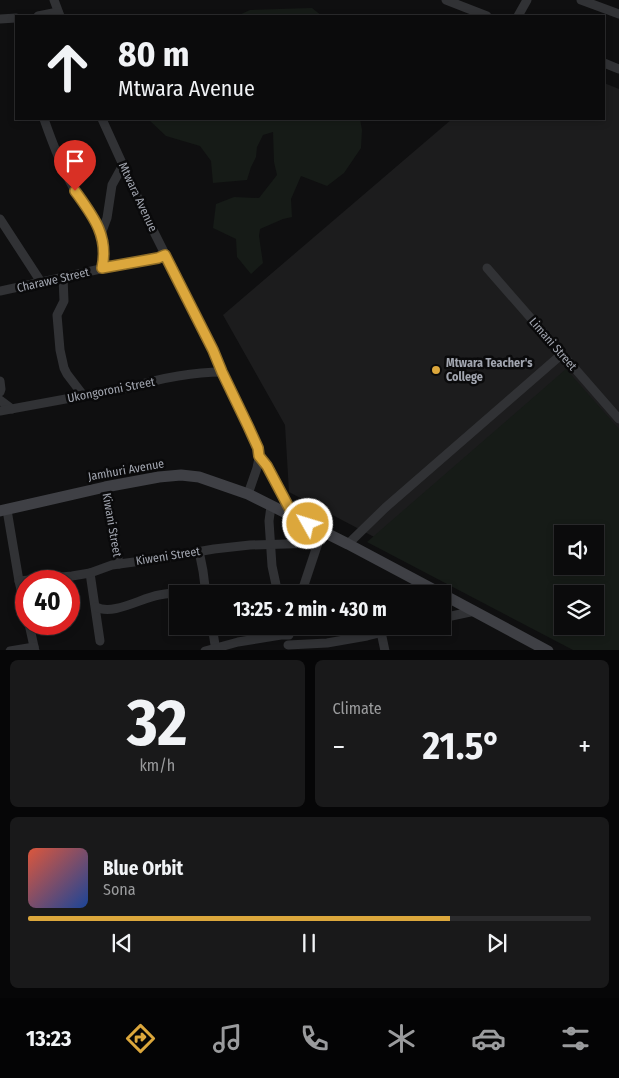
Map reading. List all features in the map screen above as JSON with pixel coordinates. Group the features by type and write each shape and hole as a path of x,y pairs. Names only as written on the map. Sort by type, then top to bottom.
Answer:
{"street":[{"path":"54,0 59,14"},
{"path":"446,0 484,15"},
{"path":"519,15 527,0"},
{"path":"581,0 619,14"},
{"path":"0,19 15,18"},
{"path":"605,63 619,69"},
{"path":"44,120 54,148 72,185 90,211 101,234 104,253 102,268"},
{"name":"Mtwara Avenue","path":"102,120 165,255 213,350 258,448 259,456 267,466 294,517"},
{"path":"101,234 107,218 112,185 123,165"},
{"path":"0,219 41,282"},
{"name":"Charawe Street","path":"0,292 165,255"},
{"name":"Limani Street","path":"487,268 619,419"},
{"path":"63,277 64,301 57,315 60,350 67,374 84,396"},
{"path":"348,544 385,508 562,354"},
{"name":"Ukongoroni Street","path":"0,411 136,386 150,381 222,372"},
{"path":"0,381 0,392"},
{"path":"0,400 12,409"},
{"path":"248,494 254,480 259,456"},
{"name":"Jamhuri Avenue","path":"4,510 159,477 181,475 199,477 248,494 294,517 320,537 348,544 425,585"},
{"name":"Kiwani Street","path":"105,487 119,564"},
{"path":"271,506 269,521 272,566 276,585"},
{"path":"4,510 17,570"},
{"path":"303,585 320,537"},
{"name":"Kiweni Street","path":"80,574 119,564 199,551 320,537"},
{"path":"199,551 205,585"},
{"path":"90,572 100,641"},
{"path":"96,607 102,610 111,610 147,597 169,594"},
{"name":"Jamhuri Avenue","path":"451,599 548,650"},
{"path":"451,616 475,611"},
{"path":"10,650 35,649 32,635"},
{"path":"214,635 216,649"},
{"path":"205,650 216,649 268,635"},
{"path":"286,635 288,648 370,635"},
{"path":"382,635 385,650"}],"shaded area":[{"path":"312,8 321,15 239,15 250,10"},
{"name":"Mtwara Teacher's College","path":"605,83 619,89 619,650 588,650 560,635 604,635 604,585 554,585 554,632 289,492 285,425 223,315 451,120 605,120"},
{"path":"149,120 360,120 362,130 361,148 344,173 327,186 301,176 291,199 292,217 260,229 259,236 263,263 251,274 237,257 236,239 213,228 216,204 234,197 259,198 277,175 274,162 273,132 263,135 257,147 256,157 247,180 213,183 211,161 200,146 166,136"},
{"path":"566,369 619,429 619,650 573,650 367,542"}],"place":[{"name":"Mtwara Teacher's College","path":"436,370"}],"route":[{"path":"75,191 90,211 101,234 104,244 102,268 158,258 165,255 213,350 258,448 259,456 267,466 294,517 308,524"}]}
